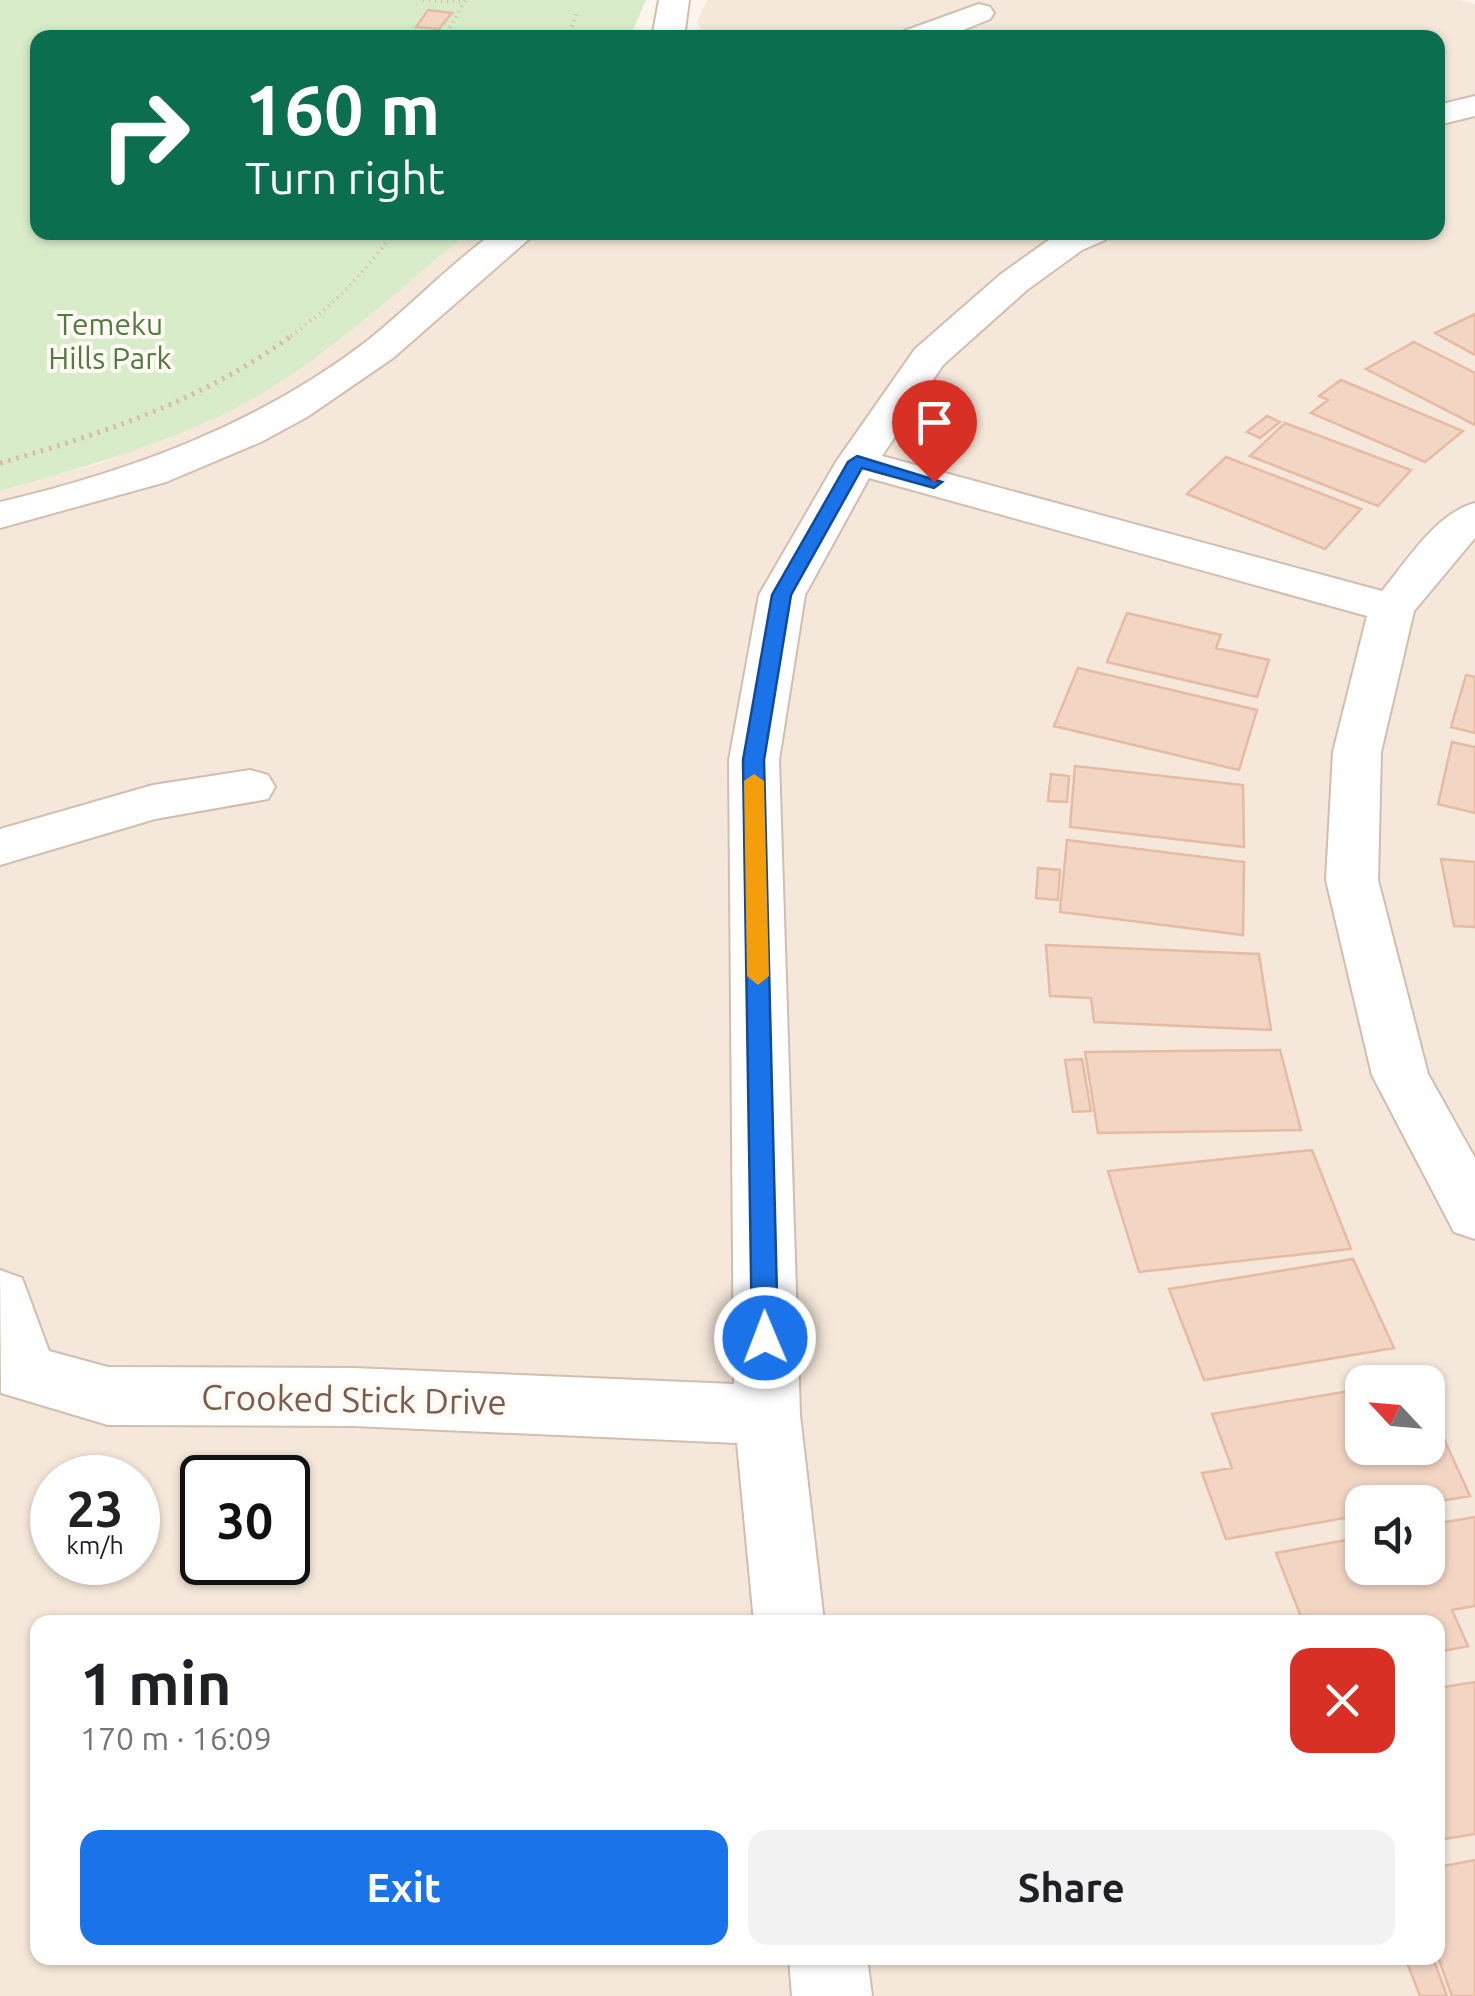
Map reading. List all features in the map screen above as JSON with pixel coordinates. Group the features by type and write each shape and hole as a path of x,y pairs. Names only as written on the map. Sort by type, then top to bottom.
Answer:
{"street":[{"path":"669,30 674,0"},
{"path":"935,30 979,13"},
{"path":"1445,114 1475,106"},
{"path":"0,515 94,494 218,448 311,398 380,350 508,240"},
{"path":"788,1615 766,1415 754,760 782,595 857,462 929,356 1065,240"},
{"path":"857,462 1392,608"},
{"path":"1475,516 1454,534 1392,608 1357,752 1352,880 1400,1075 1475,1214"},
{"path":"0,847 154,802 250,788"},
{"name":"Crooked Stick Drive","path":"0,1297 24,1373 108,1396 353,1397 766,1415"},
{"path":"829,1965 832,1996"}],"path":[{"path":"423,0 465,1 449,30"},
{"path":"571,30 578,12"},
{"path":"0,463 126,425 238,371 365,276 388,240"}],"shaded area":[{"path":"707,0 1461,0 1475,4 1475,1996 0,1996 0,491 101,463 225,413 324,352 460,240 1445,240 1445,30 701,30 697,22"}],"green space":[{"name":"Temeku Hills Park","path":"0,0 646,0 633,30 30,30 30,240 460,240 351,331 257,396 142,448 0,491"}],"building":[{"path":"428,10 452,13 439,29 416,27"},
{"path":"1475,314 1475,355 1435,333"},
{"path":"1414,342 1475,373 1475,425 1366,369"},
{"path":"1341,380 1463,431 1425,462 1311,413 1328,400 1319,396"},
{"path":"1267,416 1280,422 1260,438 1247,432"},
{"path":"1285,423 1411,470 1378,506 1250,456"},
{"path":"1226,457 1361,509 1325,549 1187,494"},
{"path":"1127,613 1221,635 1216,648 1269,660 1257,697 1107,662"},
{"path":"1078,668 1257,710 1239,770 1054,726"},
{"path":"1466,675 1475,677 1475,733 1451,727"},
{"path":"1452,742 1475,747 1475,813 1438,804"},
{"path":"1075,766 1243,785 1244,847 1070,827"},
{"path":"1051,774 1069,776 1067,802 1048,801"},
{"path":"1067,840 1244,862 1243,935 1060,912"},
{"path":"1441,859 1475,862 1475,927 1454,926"},
{"path":"1038,868 1060,870 1058,900 1036,898"},
{"path":"1046,945 1259,954 1271,1030 1094,1022 1091,998 1050,996"},
{"path":"1280,1050 1301,1130 1098,1133 1085,1052"},
{"path":"1082,1059 1091,1111 1073,1112 1065,1060"},
{"path":"1312,1150 1351,1249 1139,1272 1108,1171"},
{"path":"1353,1259 1394,1348 1204,1380 1169,1289"},
{"path":"1345,1392 1345,1465 1445,1465 1445,1441 1470,1496 1445,1500 1445,1485 1345,1485 1345,1518 1226,1539 1202,1473 1232,1468 1212,1414"},
{"path":"1475,1517 1475,1606 1452,1610 1468,1646 1445,1651 1445,1615 1300,1615 1276,1553 1345,1540 1345,1585 1445,1585 1445,1522"},
{"path":"1475,1682 1475,1834 1445,1839 1445,1687"},
{"path":"1475,1860 1475,1996 1452,1996 1441,1965 1445,1965 1445,1866"},
{"path":"1408,1965 1436,1965 1447,1996 1420,1996"}],"slow traffic":[{"path":"754,781 758,976"}],"route":[{"path":"765,1338 754,760 782,595 857,462 934,482"}]}
